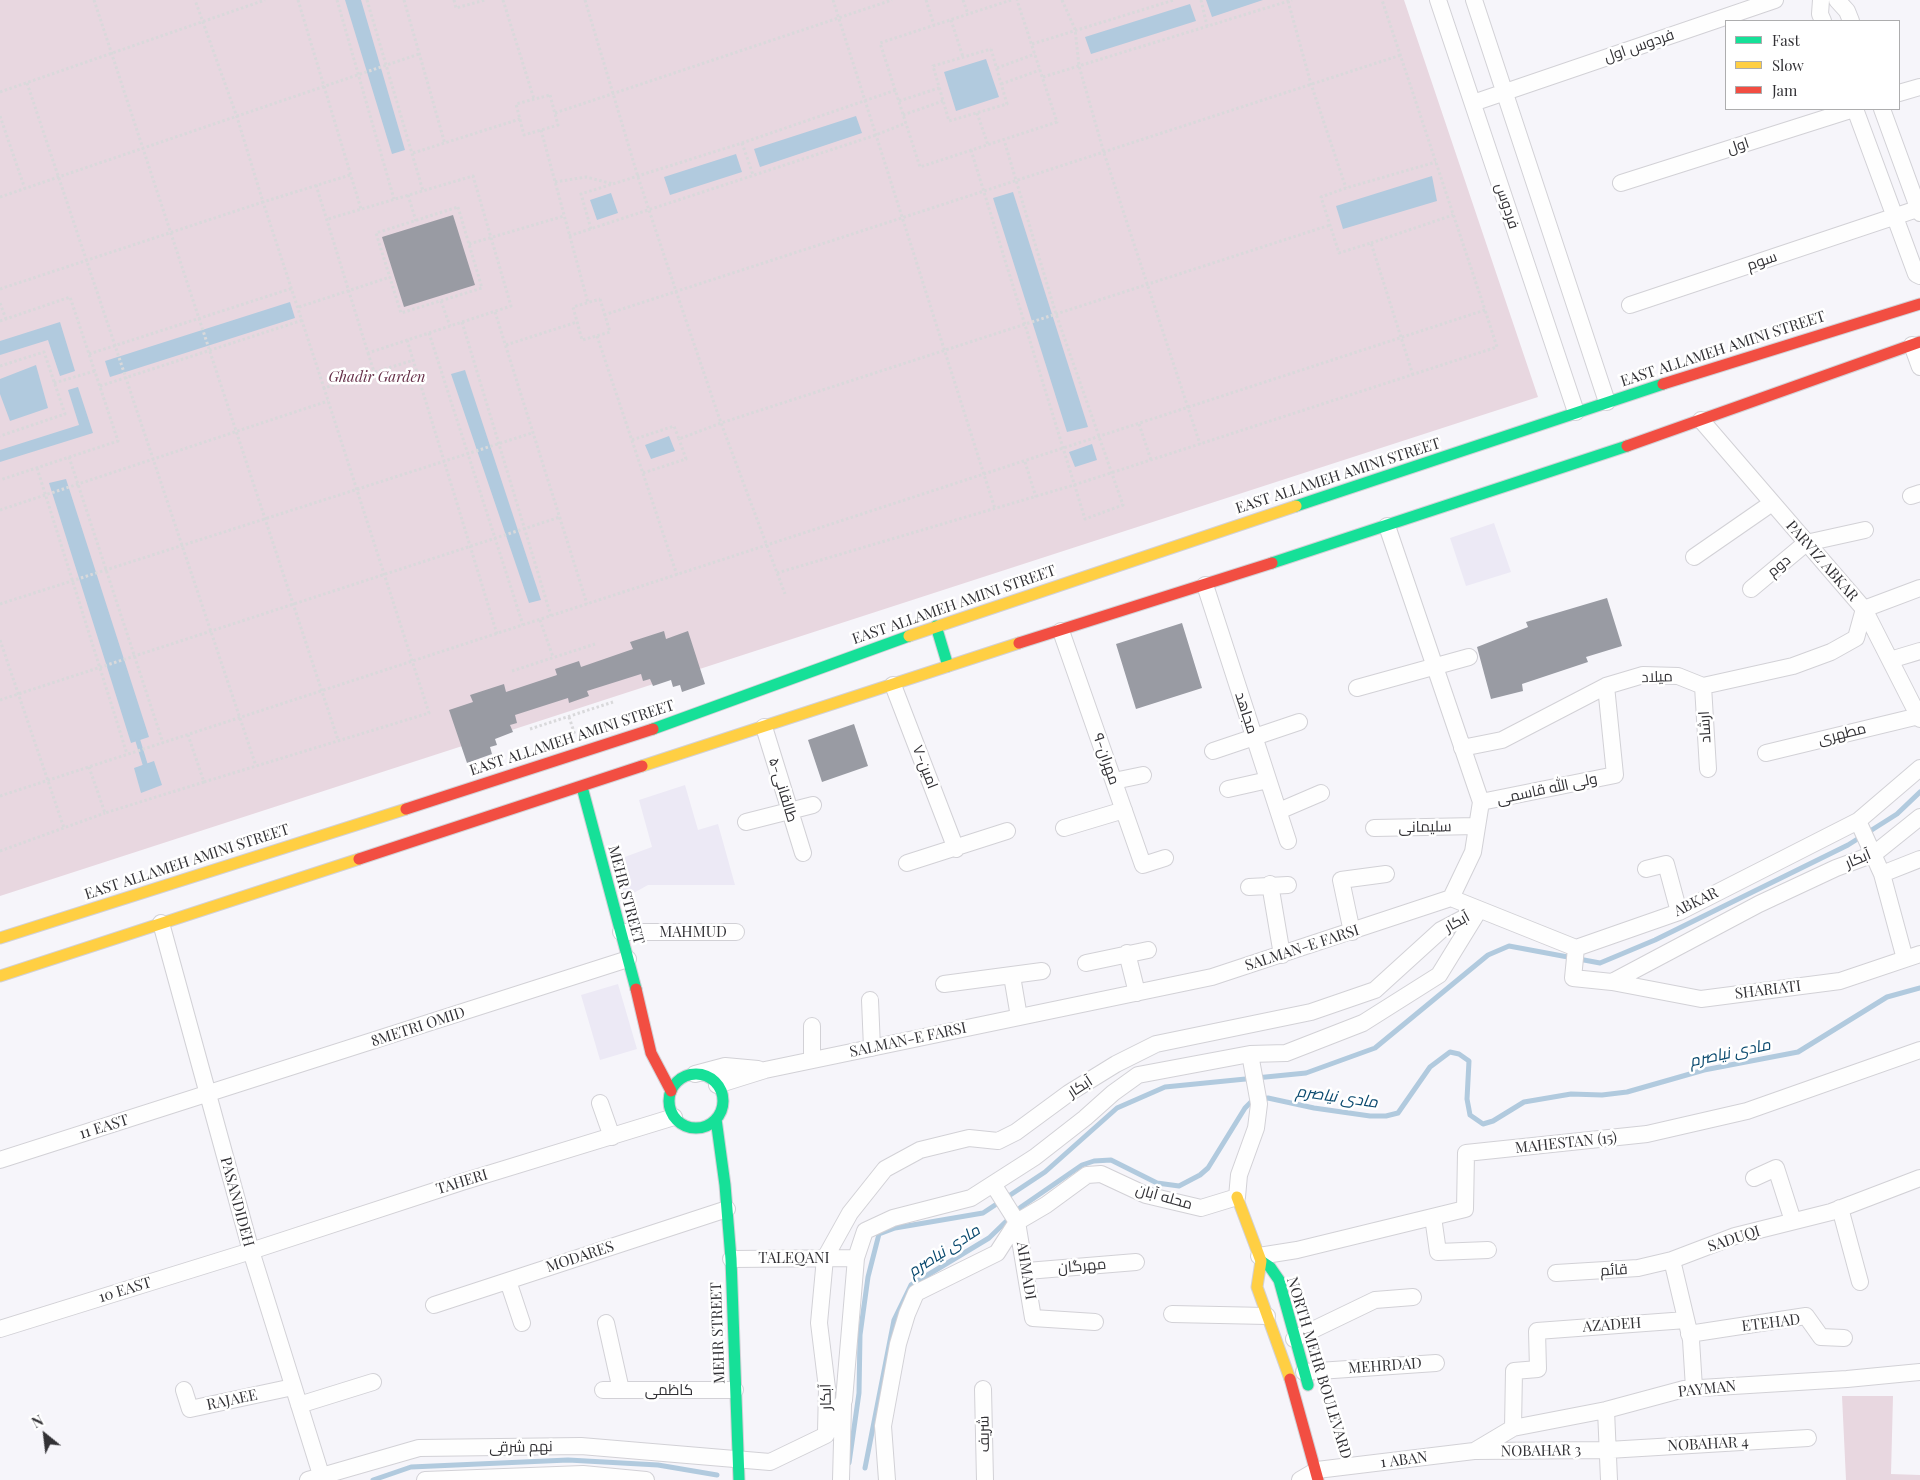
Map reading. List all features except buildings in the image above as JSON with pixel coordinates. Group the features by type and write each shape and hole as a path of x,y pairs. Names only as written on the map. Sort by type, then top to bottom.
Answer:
{"main road":[{"name":"EAST ALLAMEH AMINI STREET","path":"0,938 631,737 936,626 1719,364 1920,304"},
{"path":"0,976 764,728 948,666 1388,526 1701,420 1916,344"},
{"path":"936,626 948,666"},
{"name":"MEHR STREET","path":"582,787 642,1011 651,1053 671,1091"},
{"name":"MEHR STREET","path":"642,1011 658,1038"},
{"path":"677,1065 691,1075 711,1079 721,1092 722,1106 716,1119 703,1127 689,1128"},
{"path":"691,1075 674,1085 669,1105 674,1118 698,1137"},
{"name":"MEHR STREET","path":"716,1119 725,1185 731,1259 738,1480"},
{"name":"MEHR STREET","path":"707,1151 725,1185"},
{"path":"1237,1197 1260,1258"},
{"name":"NORTH MEHR BOULEVARD","path":"1260,1258 1257,1287 1327,1472"},
{"name":"NORTH MEHR BOULEVARD","path":"1260,1258 1270,1267 1279,1280 1312,1398"}],"street":[{"name":"فردوس","path":"1438,0 1576,412"},
{"path":"1474,0 1607,402"},
{"name":"فردوس اول","path":"1473,103 1775,0"},
{"path":"1821,0 1820,14 1823,20"},
{"path":"1837,0 1847,12 1851,20"},
{"path":"1900,94 1920,87"},
{"name":"اول","path":"1621,183 1852,110"},
{"path":"1855,110 1916,274 1920,276"},
{"path":"1882,110 1919,210"},
{"name":"سوم","path":"1630,305 1895,216 1919,210"},
{"path":"1916,344 1920,367"},
{"name":"PARVIZ ABKAR","path":"1701,420 1864,609 1919,717"},
{"path":"1694,557 1772,503"},
{"path":"1388,526 1481,802 1473,852 1451,898 1576,948 1572,978 1612,982"},
{"path":"1806,543 1865,530"},
{"name":"دوم","path":"1751,589 1806,543"},
{"name":"مجاهد","path":"1205,585 1288,841"},
{"path":"1703,686 1793,666 1831,652 1856,638 1864,609 1920,588"},
{"name":"۹-مهران","path":"1061,631 1143,866 1165,858"},
{"path":"1890,660 1920,652"},
{"path":"1358,688 1470,656"},
{"name":"میلاد","path":"1462,748 1502,740 1606,686 1643,675 1678,676 1703,686"},
{"name":"۷-امین","path":"894,685 956,849"},
{"name":"ولی الله قاسمی","path":"1481,802 1615,775 1606,686"},
{"name":"ارشاد","path":"1703,686 1708,769"},
{"name":"مطهری","path":"1766,753 1919,717"},
{"path":"1213,750 1299,722"},
{"name":"۵-طالقانی","path":"764,728 803,852"},
{"name":"ABKAR","path":"1576,948 1679,912 1858,821 1920,768"},
{"path":"1114,781 1143,775"},
{"path":"1228,789 1268,780"},
{"path":"1279,812 1321,793"},
{"path":"746,822 813,805"},
{"path":"1064,828 1124,810"},
{"name":"آبکار","path":"1612,982 1759,904 1836,868 1874,854 1920,817"},
{"path":"1858,821 1882,874 1912,957"},
{"name":"سلیمانی","path":"1374,828 1477,826"},
{"path":"907,864 1007,832"},
{"path":"1882,874 1920,859"},
{"path":"1646,869 1666,864 1679,912"},
{"path":"1352,932 1341,880 1386,874"},
{"path":"1270,884 1282,955"},
{"path":"1248,887 1270,884 1288,885"},
{"name":"SALMAN-E FARSI","path":"717,1086 765,1070 1212,977 1451,898"},
{"name":"آبکار","path":"826,1435 844,1400 856,1258 866,1231 892,1218 970,1198 1035,1157 1085,1118 1113,1092 1138,1075 1250,1054 1286,1053 1363,1023 1439,975 1479,910"},
{"name":"آبکار","path":"826,1435 827,1388 819,1324 825,1258 850,1214 884,1169 920,1150 969,1138 998,1141 1016,1132 1069,1094 1116,1064 1156,1044 1310,1012 1375,990 1441,930 1479,910"},
{"name":"PASANDIDEH","path":"160,923 251,1251 299,1405 315,1479"},
{"name":"MAHMUD","path":"621,932 736,932"},
{"path":"1086,963 1148,950"},
{"path":"1127,953 1137,993"},
{"name":"SHARIATI","path":"1612,982 1701,999 1840,982 1912,957"},
{"name":"8METRI OMID","path":"208,1094 628,959"},
{"path":"944,984 1042,971"},
{"path":"1012,976 1019,1017"},
{"path":"870,1000 872,1048"},
{"path":"812,1026 812,1060"},
{"name":"MAHESTAN (15)","path":"1260,1258 1465,1209 1466,1153 1647,1134 1746,1111 1920,1050"},
{"path":"1237,1197 1239,1175 1256,1128 1259,1104 1250,1054"},
{"name":"SALMAN-E FARSI","path":"691,1075 725,1066 765,1070"},
{"name":"11 EAST","path":"0,1160 208,1094"},
{"path":"600,1103 612,1137"},
{"name":"TAHERI","path":"251,1251 462,1182 674,1118"},
{"path":"1754,1178 1776,1168 1793,1221"},
{"name":"محله آبان","path":"1017,1222 1087,1175 1101,1174 1146,1195 1201,1208 1237,1197"},
{"name":"SADUQI","path":"1672,1260 1735,1236 1840,1208 1920,1178"},
{"name":"AHMADI","path":"993,1184 1017,1222 1027,1270 1033,1318 1095,1322"},
{"path":"1840,1208 1860,1282"},
{"name":"MODARES","path":"434,1305 727,1209"},
{"path":"1433,1218 1438,1252 1488,1250"},
{"path":"888,1480 883,1426 898,1344 906,1314 916,1293 998,1252 1017,1222"},
{"name":"10 EAST","path":"0,1329 251,1251"},
{"name":"TALEQANI","path":"731,1259 856,1258"},
{"path":"1672,1260 1688,1327 1694,1388"},
{"name":"قائم","path":"1556,1273 1638,1268 1672,1260"},
{"name":"مهرگان","path":"1027,1270 1136,1262"},
{"path":"508,1280 522,1323"},
{"path":"1294,1339 1375,1300 1414,1297"},
{"path":"1172,1314 1267,1316"},
{"name":"ETEHAD","path":"1688,1327 1806,1316 1821,1337 1844,1338"},
{"path":"606,1323 620,1390"},
{"name":"AZADEH","path":"1513,1428 1514,1371 1538,1369 1537,1331 1688,1327"},
{"name":"MEHRDAD","path":"1304,1372 1436,1363"},
{"name":"PAYMAN","path":"1474,1451 1513,1428 1606,1410 1694,1388 1847,1379 1920,1372"},
{"path":"299,1405 373,1382"},
{"name":"RAJAEE","path":"184,1390 190,1409 293,1387"},
{"name":"شریف","path":"983,1389 985,1480"},
{"name":"کاظمی","path":"603,1390 735,1390"},
{"path":"841,1480 844,1400"},
{"path":"1606,1410 1609,1480"},
{"path":"738,1461 770,1462 826,1435"},
{"name":"NOBAHAR 4","path":"1608,1450 1808,1438"},
{"name":"نهم شرقی","path":"315,1479 419,1448 581,1446 738,1461"},
{"name":"NOBAHAR 3","path":"1474,1451 1608,1450"},
{"name":"1 ABAN","path":"1327,1472 1474,1451"},
{"path":"1300,1480 1327,1472"},
{"path":"425,1480 584,1474 646,1480"}],"path":[{"path":"94,0 338,740"},
{"path":"0,851 204,782 428,714 293,288 263,202 237,117 195,0"},
{"path":"0,92 112,55 265,0"},
{"path":"298,0 361,209"},
{"path":"337,0 394,199"},
{"path":"367,0 423,190"},
{"path":"404,0 445,144"},
{"path":"454,0 456,8 485,0"},
{"path":"504,0 534,99"},
{"path":"585,0 638,177 676,291 721,423 784,594"},
{"path":"833,0 995,509"},
{"path":"555,113 892,0"},
{"path":"926,0 934,25"},
{"path":"963,0 968,14"},
{"path":"1011,0 880,43 920,167 1057,122 1018,0"},
{"path":"1062,0 1075,29 1079,66 1104,153 1200,444"},
{"path":"1032,44 1075,29 1174,0"},
{"path":"1201,0 1207,26"},
{"path":"1043,77 1289,0 1311,84 1346,188"},
{"path":"777,573 1074,485 1497,347 1382,0"},
{"path":"951,20 963,57"},
{"path":"992,49 1007,104 949,121 933,66 963,57 992,49"},
{"path":"0,197 419,54"},
{"path":"997,68 1035,54"},
{"path":"604,315 1401,55"},
{"path":"1001,84 1040,70"},
{"path":"27,83 238,718 256,766"},
{"path":"899,101 939,88"},
{"path":"591,229 581,194 742,143 896,90"},
{"path":"550,95 558,125 524,135 516,104 534,99 550,95"},
{"path":"904,115 943,101"},
{"path":"978,113 988,145"},
{"path":"0,116 25,189"},
{"path":"413,153 520,119"},
{"path":"569,236 876,135 906,123"},
{"path":"541,130 588,303"},
{"path":"971,150 1085,519 1122,505 1056,314 1004,140"},
{"path":"742,143 753,175"},
{"path":"1436,162 1321,197 1339,253 1453,214"},
{"path":"0,289 170,232 350,175"},
{"path":"328,219 473,176 511,306 368,353"},
{"path":"555,182 586,177 613,184"},
{"path":"316,185 374,372"},
{"path":"408,195 416,221"},
{"path":"458,208 469,244 482,288 401,313 376,233 458,208"},
{"path":"469,244 564,216"},
{"path":"679,439 721,423 1330,225"},
{"path":"1371,243 1413,375"},
{"path":"299,307 390,277"},
{"path":"89,354 293,288"},
{"path":"0,321 70,297 118,441 0,480"},
{"path":"600,299 610,332 582,340 573,307 588,303 600,299"},
{"path":"441,301 450,326"},
{"path":"0,303 6,319"},
{"path":"0,796 1098,438 1484,310"},
{"path":"495,312 587,604"},
{"path":"100,386 303,320"},
{"path":"462,322 551,616"},
{"path":"506,346 577,322"},
{"path":"429,333 497,537 523,625"},
{"path":"597,336 677,575"},
{"path":"407,340 497,634"},
{"path":"0,366 44,352 65,414 0,436"},
{"path":"324,388 414,360"},
{"path":"54,383 95,371"},
{"path":"0,510 328,401"},
{"path":"1139,424 1152,460"},
{"path":"632,440 674,426 686,459 643,473"},
{"path":"0,604 532,433"},
{"path":"68,457 163,743"},
{"path":"1024,462 1036,496"},
{"path":"37,468 128,754"},
{"path":"0,700 209,631 385,576 560,517"},
{"path":"540,620 553,657"},
{"path":"0,640 64,828"},
{"path":"512,670 595,644"},
{"path":"530,729 613,702"},
{"path":"188,735 204,782"},
{"path":"89,767 106,814"}],"shaded area":[{"path":"1494,523 1511,572 1466,586 1450,538"},
{"path":"685,785 698,830 718,824 735,885 648,885 621,900 611,862 652,847 639,800"},
{"path":"618,984 637,1049 600,1060 581,995"}],"green space":[{"name":"Ghadir Garden","path":"0,0 1404,0 1538,397 0,896"},
{"path":"1842,1396 1893,1396 1891,1474 1920,1475 1920,1480 1846,1480"}],"water":[{"path":"345,0 361,0 405,150 392,154"},
{"path":"1206,0 1263,0 1212,17"},
{"path":"1190,4 1196,21 1091,54 1085,37"},
{"path":"986,59 999,97 956,111 944,72"},
{"path":"856,116 862,133 760,167 754,149"},
{"path":"736,154 742,172 670,195 664,177"},
{"path":"1432,176 1437,201 1343,229 1336,206"},
{"path":"1013,192 1088,427 1067,432 993,198"},
{"path":"611,193 618,213 597,220 590,200"},
{"path":"290,302 295,318 110,377 105,361"},
{"path":"60,322 75,371 60,376 48,340 0,355 0,341"},
{"path":"36,365 48,408 10,421 0,394 0,379"},
{"path":"465,370 541,600 529,603 451,374"},
{"path":"78,387 93,433 0,462 0,450 79,425 68,390"},
{"path":"669,436 675,451 651,459 645,445"},
{"path":"1092,444 1097,460 1075,467 1069,452"},
{"path":"66,479 149,737 131,743 49,483"},
{"path":"154,761 162,785 141,793 134,768"}],"waterway":[{"path":"138,741 145,764"},
{"path":"849,1463 859,1393 860,1335 868,1277 879,1234 895,1228 983,1213 1045,1172 1117,1108 1165,1087 1306,1073 1375,1048 1488,955 1509,946 1600,963 1655,940 1848,845 1897,814 1920,792"},
{"name":"مادی نیاصرم","path":"865,1468 894,1320 911,1285 989,1238 1021,1207 1082,1165 1094,1161 1111,1160 1157,1183 1179,1186 1200,1175 1208,1168 1245,1108 1252,1101 1268,1098 1314,1108 1370,1116 1386,1116 1398,1113 1430,1067 1450,1052 1459,1054 1469,1061 1467,1099 1470,1115 1483,1124 1493,1121 1524,1102 1571,1094 1602,1095 1627,1092 1704,1070 1798,1052 1887,997 1920,988"},
{"path":"373,1480 411,1467 568,1460 658,1465 717,1475"}],"traffic: fast":[{"path":"1296,506 1663,384"},
{"path":"1272,563 1627,446"},
{"path":"936,626 948,666"},
{"path":"653,729 909,636"},
{"path":"582,787 636,989"},
{"path":"696,1074 706,1076 715,1082 721,1091 723,1101 721,1111 715,1120 706,1126 696,1128 686,1126 677,1120 671,1111 669,1101 671,1091 677,1082 686,1076 696,1074"},
{"path":"716,1119 725,1185 731,1259 739,1480"},
{"path":"1261,1261 1270,1267 1279,1280 1308,1385"}],"traffic: slow":[{"path":"909,636 1296,506"},
{"path":"642,766 1019,643"},
{"path":"0,938 406,809"},
{"path":"0,976 359,859"},
{"path":"1237,1197 1261,1261 1257,1287 1290,1379"}],"traffic: jam":[{"path":"1663,384 1920,304"},
{"path":"1627,446 1920,342"},
{"path":"1019,643 1272,563"},
{"path":"406,809 653,729"},
{"path":"359,859 642,766"},
{"path":"636,989 651,1053 671,1091"},
{"path":"1290,1379 1318,1480"}]}
